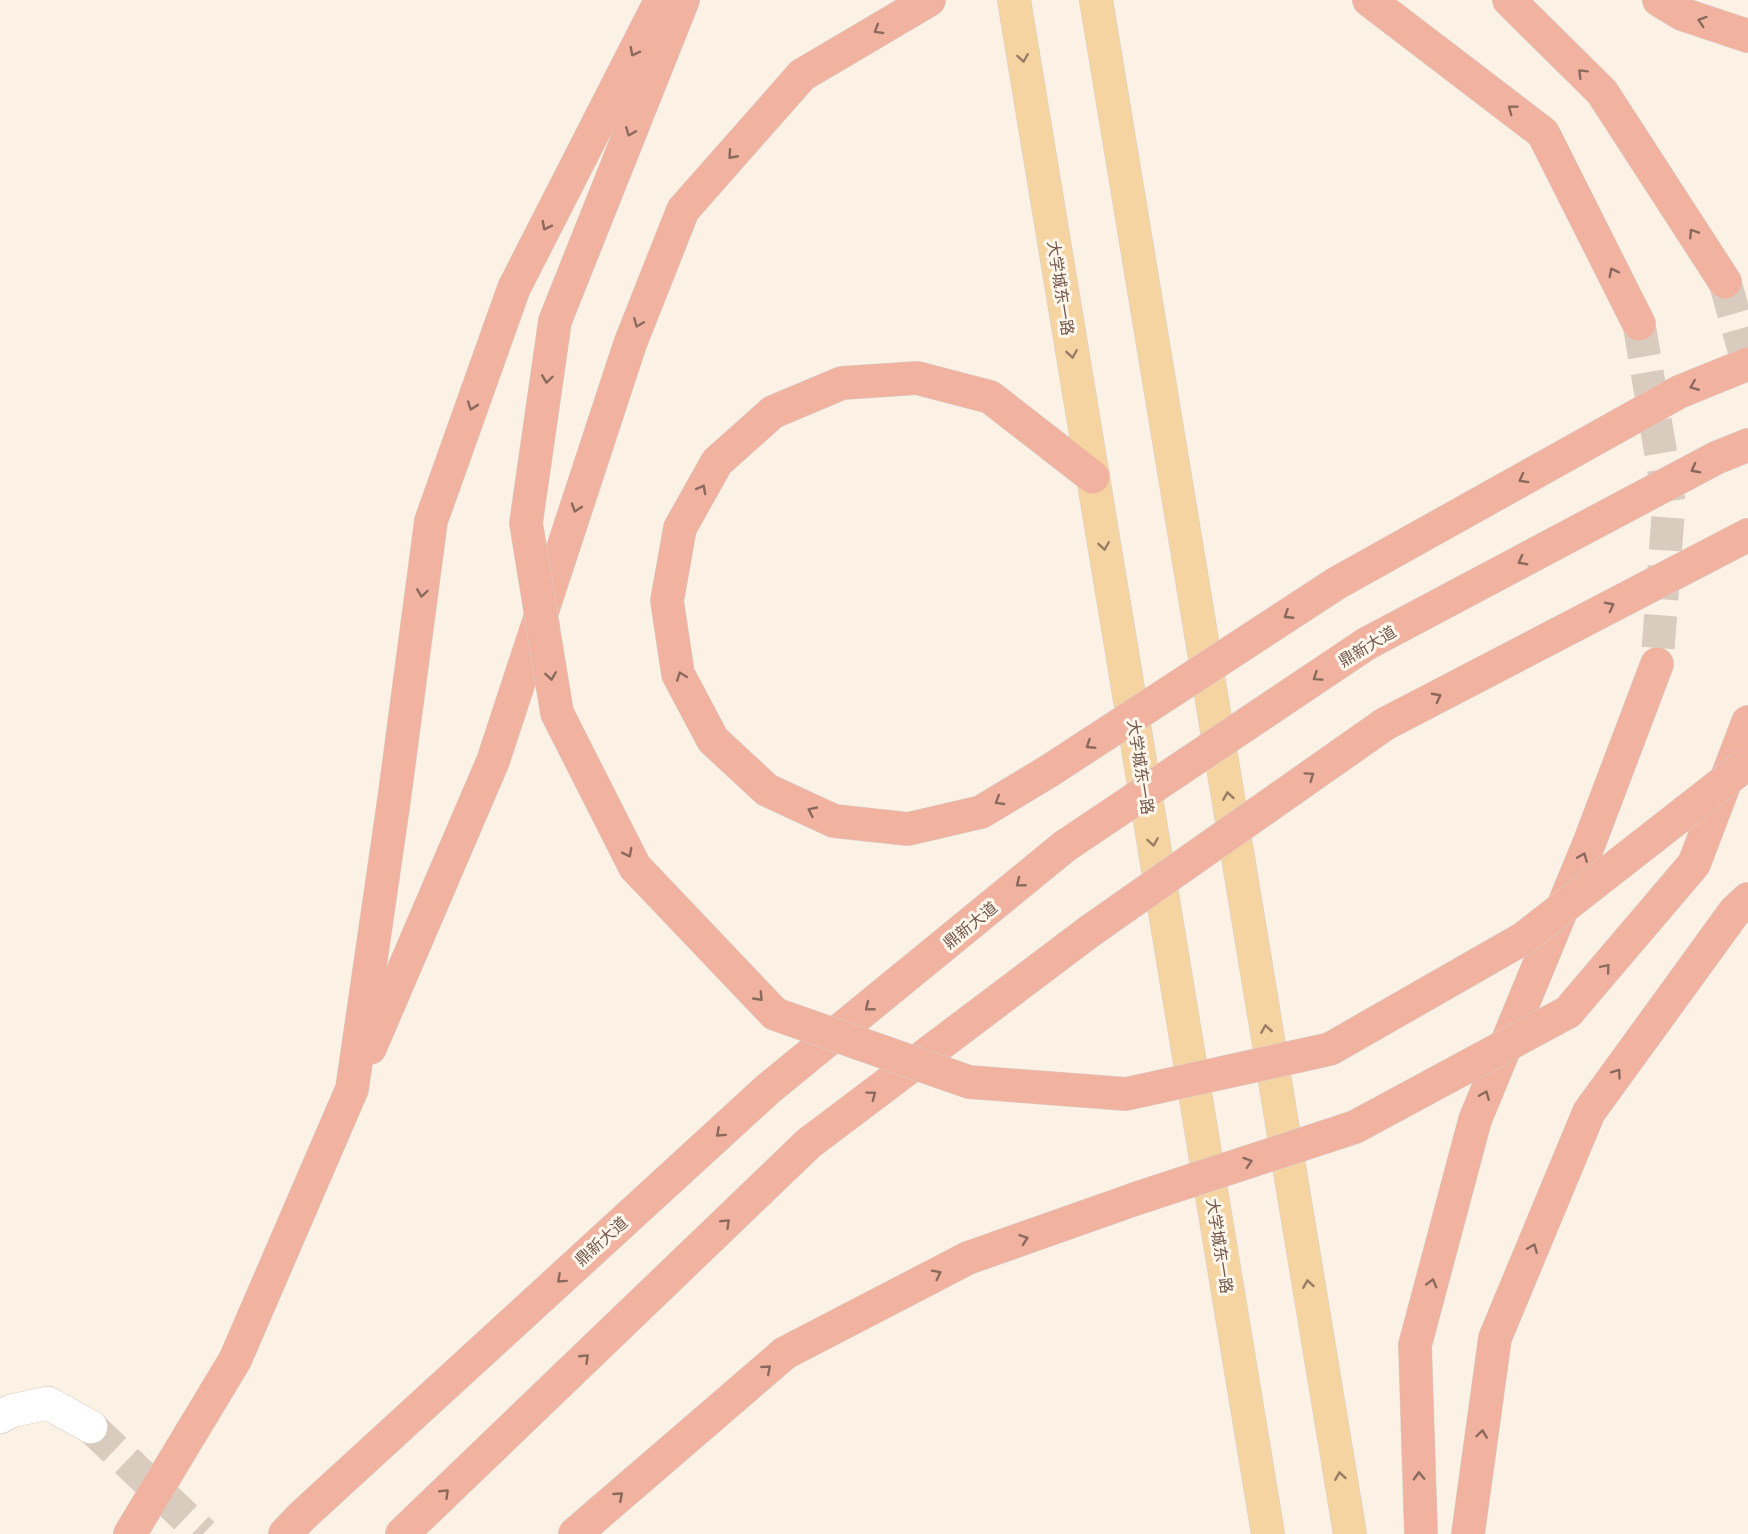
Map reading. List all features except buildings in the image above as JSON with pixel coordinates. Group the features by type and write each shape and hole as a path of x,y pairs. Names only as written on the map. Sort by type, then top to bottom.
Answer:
{"highway":[{"path":"352,1089 431,521 514,288 661,0"},
{"path":"682,0 555,321 526,523 557,712 635,867 775,1014 969,1082 1126,1094 1330,1049 1524,938 1748,763"},
{"path":"130,1534 235,1360 493,761 630,344 683,210 802,75 929,0"},
{"path":"1369,0 1543,133 1640,324"},
{"path":"1509,0 1602,92 1725,282"},
{"path":"1659,0 1682,14 1748,36"},
{"path":"1093,477 990,398 917,378 842,383 773,412 717,462 680,528 667,601 678,674 713,740 767,790 834,822 908,829 981,812 1049,771 1337,583 1679,392 1748,364"},
{"name":"鼎新大道","path":"285,1534 301,1516 768,1089 1065,846 1366,644 1716,458 1748,445"},
{"path":"402,1534 809,1143 1090,931 1385,724 1748,535"},
{"path":"1421,1534 1415,1345 1475,1120 1590,841 1658,664"},
{"path":"575,1534 785,1353 968,1258 1138,1198 1355,1127 1568,1012 1694,864 1748,722"},
{"path":"1468,1534 1495,1338 1588,1112 1735,911 1748,899"}],"main road":[{"name":"大学城东一路","path":"1014,0 1268,1534"},
{"path":"1096,0 1350,1534"}],"street":[{"path":"0,1417 11,1411 48,1403 91,1427"}],"tunnel":[{"path":"1725,282 1748,364"},
{"path":"1639,324 1669,502 1657,664"},
{"path":"91,1427 203,1534"}]}
